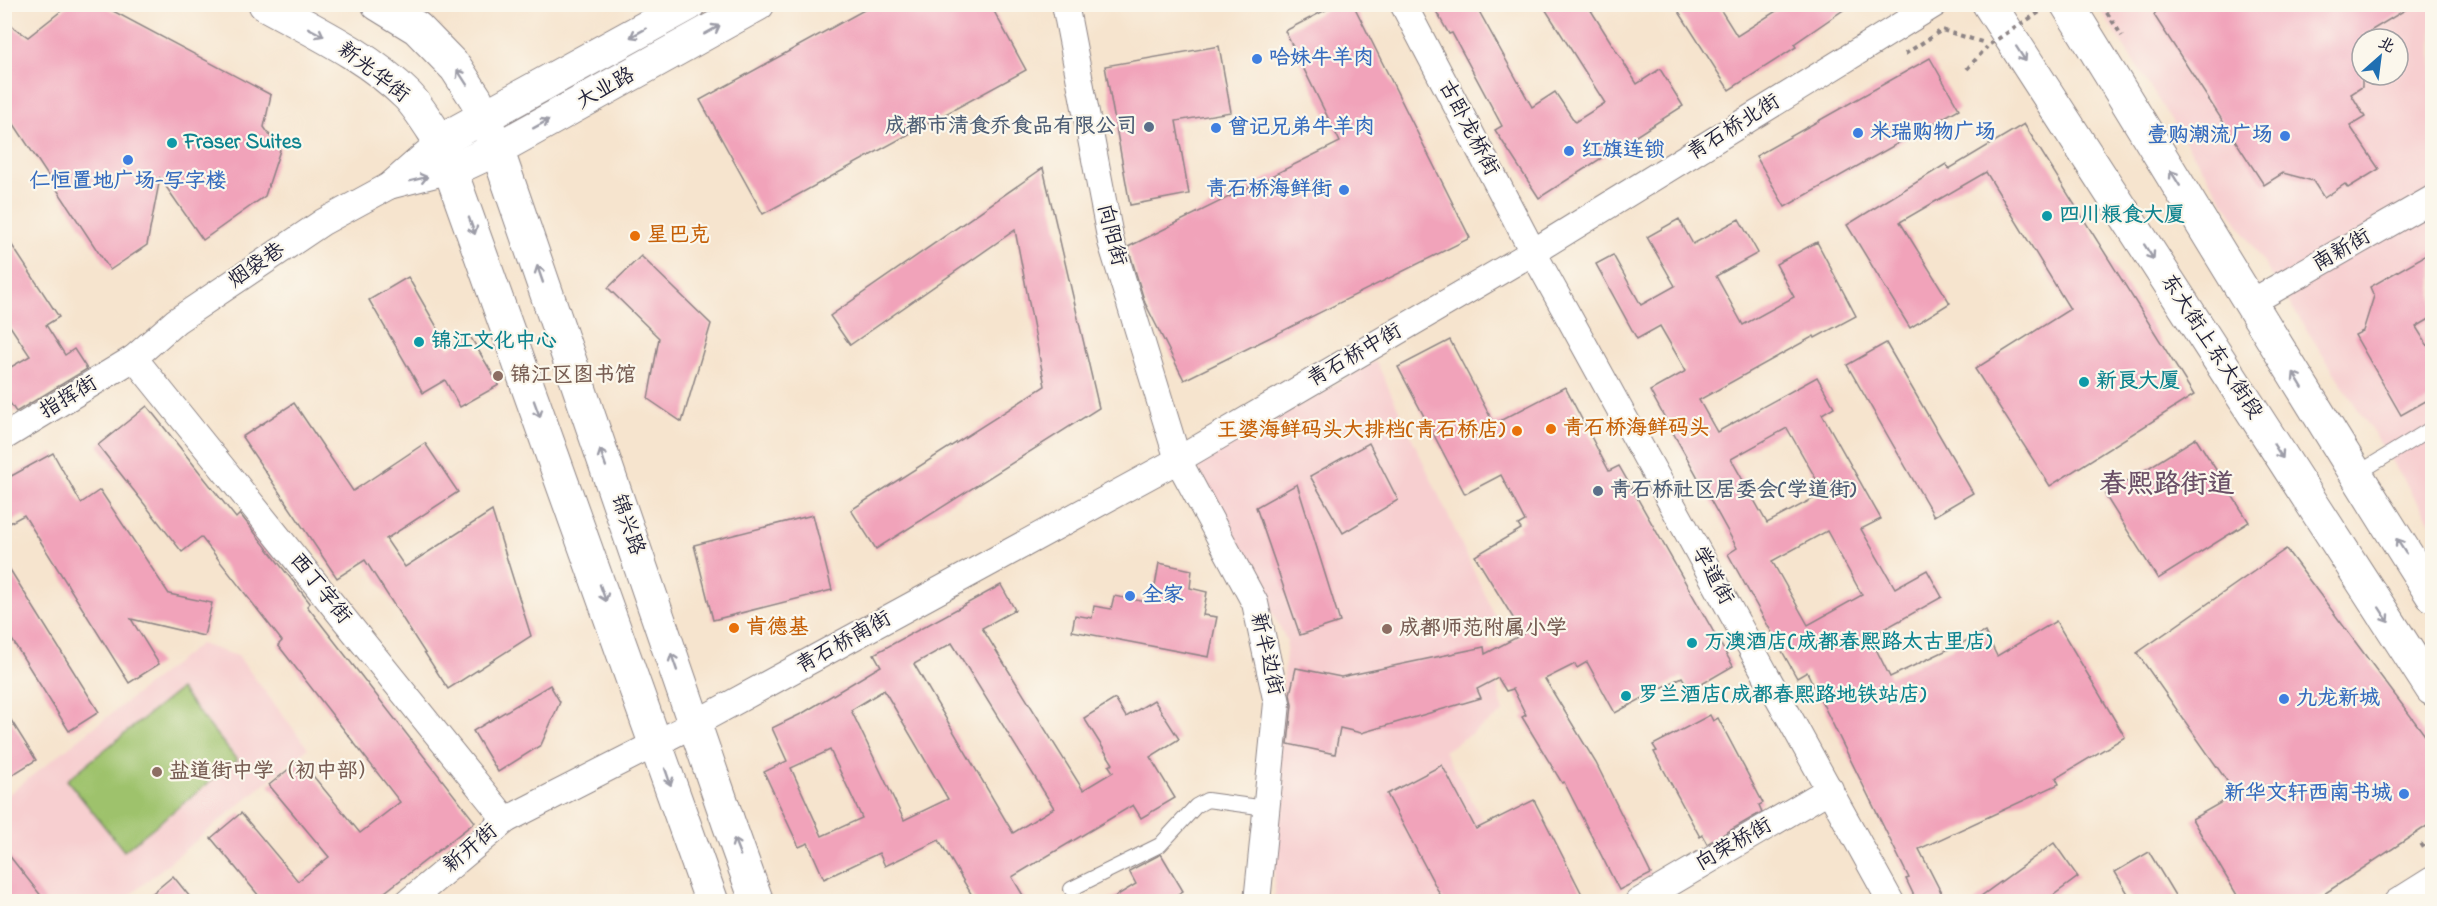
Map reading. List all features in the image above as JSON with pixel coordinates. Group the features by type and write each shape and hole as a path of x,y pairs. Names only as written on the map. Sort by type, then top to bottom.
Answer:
{"main road":[{"name":"新光华街","path":"265,4 339,44 383,75 409,97 446,156"},
{"path":"378,4 417,28 456,68 476,99 497,149"},
{"name":"大业路","path":"446,156 483,119 689,4"},
{"name":"大业路","path":"446,156 497,149 758,4"},
{"name":"东大街上东大街段","path":"1989,4 2433,689"},
{"path":"2067,4 2252,302 2355,475 2433,595"},
{"name":"锦兴路","path":"497,149 694,724 758,902"},
{"path":"446,156 712,902"}],"street":[{"name":"向阳街","path":"1065,4 1111,242 1178,460"},
{"name":"古卧龙桥街","path":"1403,4 1533,252"},
{"name":"青石桥北街","path":"1533,252 1935,4"},
{"name":"烟袋巷","path":"134,358 185,314 323,222 446,156"},
{"name":"南新街","path":"2252,302 2433,199"},
{"name":"青石桥中街","path":"1178,460 1533,252"},
{"name":"学道街","path":"1533,252 1891,902"},
{"name":"指挥街","path":"4,437 134,358"},
{"name":"西丁字街","path":"134,358 506,820"},
{"name":"青石桥南街","path":"506,820 694,724 1178,460"},
{"name":"新半边街","path":"1178,460 1255,603 1277,703 1257,902"},
{"name":"向荣桥街","path":"1638,902 1830,789"},
{"name":"新开街","path":"408,902 506,820"},
{"path":"2397,902 2433,880"}],"lane":[{"path":"2355,475 2433,428"},
{"path":"1071,889 1160,845 1196,806 1207,800 1266,808"}],"path":[{"path":"1967,69 1990,44 2052,4"},
{"path":"2102,4 2122,36"},
{"path":"1905,54 1942,30 1990,44"},
{"path":"2420,847 2433,839"}],"shaded area":[{"path":"2097,5 2432,5 2432,524"},
{"name":"成都师范附属小学","path":"1376,361 1499,625 1487,634 1503,713 1444,751 1528,901 1274,901 1276,762 1287,641 1196,465"},
{"name":"盐道街中学（初中部）","path":"200,644 238,656 308,748 130,895 136,901 5,902 5,797"}],"green space":[{"path":"180,689 237,760 124,851 67,780"}],"building":[{"name":"仁恒置地广场-写字楼","path":"70,4 100,4 271,95 264,127 280,150 265,196 203,240 160,178 147,245 110,270 4,109 4,21 28,37"},
{"path":"875,4 990,4 1026,70 763,214 700,100"},
{"name":"青石桥海鲜街","path":"1337,4 1353,4 1470,238 1184,380 1145,303 1128,247 1340,142 1285,31"},
{"path":"1432,4 1475,4 1532,107 1555,92 1575,122 1605,103 1542,4 1587,4 1637,84 1660,69 1683,106 1539,198 1495,130 1502,126 1452,33 1449,34"},
{"path":"1674,4 1717,4 1737,36 1787,4 1852,4 1794,44 1796,47 1729,90"},
{"name":"壹购潮流广场","path":"2160,4 2415,4 2377,27 2350,27 2350,87 2362,87 2351,94 2365,117 2350,126 2379,169 2348,188 2345,184 2324,198 2313,181 2283,173 2264,185 2154,15"},
{"path":"1219,46 1231,112 1176,121 1189,194 1130,205 1105,66"},
{"name":"米瑞购物广场","path":"1930,58 1959,109 1785,207 1756,156"},
{"path":"2024,124 2194,395 2050,486 1975,369 2070,309 1986,172 1900,222 1950,303 1910,328 1847,225 1946,164 1949,169"},
{"path":"1043,168 1099,408 876,549 851,510 1045,386 1015,230 850,345 830,316"},
{"path":"1679,219 1693,244 1739,219 1758,253 1716,276 1743,325 1794,297 1776,264 1817,242 1856,316 1815,338 1814,336 1699,400 1717,432 1817,377 1834,407 1822,414 1881,519 1861,529 1895,588 1927,570 1942,597 1870,637 1890,677 1985,632 1997,656 2056,621 2125,737 2056,778 2059,784 1919,849 1946,902 1917,902 1906,879 1909,878 1807,672 1797,678 1728,554 1737,548 1650,391 1686,371 1660,326 1637,339 1596,264 1613,255 1641,305 1675,286 1647,237","holes":["1787,428 1824,493 1767,523 1731,459","1827,531 1862,595 1808,625 1772,561"]},
{"path":"4,233 59,317 46,325 65,355 74,349 87,369 16,412 4,394 4,371 30,356 4,317"},
{"path":"2433,251 2433,317 2416,327 2433,354 2433,397 2401,415 2355,335 2363,331 2374,296 2370,287"},
{"path":"641,256 711,324 682,422 648,399 659,338 608,288"},
{"name":"锦江文化中心","path":"408,277 449,348 470,336 499,385 460,407 445,380 423,393 369,300"},
{"path":"1450,340 1494,424 1565,387 1609,471 1619,466 1733,666 1690,691 1682,677 1615,713 1587,662 1577,668 1575,664 1545,679 1596,763 1651,874 1619,890 1564,782 1562,783 1522,717 1526,715 1513,689 1506,691 1498,678 1477,689 1481,698 1361,733 1340,728 1335,754 1288,744 1292,705 1290,694 1296,668 1341,677 1484,647 1485,654 1523,634 1475,556 1521,529 1518,525 1525,521 1501,475 1465,494 1398,367"},
{"path":"1886,343 1973,493 1934,516 1847,365"},
{"path":"294,403 353,491 425,443 458,492 386,539 405,567 492,511 531,636 448,689 365,560 337,578 242,437"},
{"path":"147,406 236,518 240,514 310,603 307,606 475,822 372,902 264,902 211,838 241,813 298,881 329,857 269,785 300,760 360,833 400,802 278,645 282,641 201,537 182,552 98,445"},
{"path":"2196,438 2249,522 2158,579 2105,495"},
{"path":"1369,443 1398,500 1343,533 1310,476"},
{"path":"53,453 81,503 100,490 169,594 212,603 204,636 131,619 159,664 129,683 24,515 4,526 4,480"},
{"path":"1297,484 1340,622 1300,635 1256,507"},
{"path":"813,515 832,590 713,620 694,545"},
{"name":"九龙新城","path":"2286,549 2433,746 2433,822 2312,902 2241,902 2192,819 2236,794 2137,653"},
{"path":"4,560 99,712 69,731 4,627"},
{"path":"1159,563 1192,570 1190,588 1207,592 1203,615 1217,617 1209,657 1072,631 1075,615 1092,618 1094,606 1111,609 1114,596 1152,603"},
{"path":"1001,585 1015,610 982,628 1083,790 1113,772 1109,766 1113,764 1084,718 1115,699 1126,717 1154,700 1179,739 1150,757 1175,798 1141,818 1133,805 1012,877 1027,902 976,902 939,840 885,866 879,853 824,879 808,843 799,847 764,772 787,761 772,728 803,713 881,666 874,654","holes":["952,643 1054,808 1013,833 914,664","884,690 948,799 904,820 851,710","830,750 862,818 822,836 791,768"]},
{"path":"550,685 560,702 541,745 498,772 473,731"},
{"path":"4,709 36,760 4,780"},
{"path":"1710,715 1713,721 1718,718 1763,803 1759,805 1762,812 1707,844 1702,835 1700,837 1654,752 1657,751 1653,745"},
{"path":"1442,765 1476,829 1534,800 1586,902 1444,902 1387,794"},
{"path":"2054,843 2078,877 2044,902 1973,902"},
{"path":"4,849 46,902 4,902"},
{"path":"2149,852 2179,902 2133,902 2115,872"},
{"path":"1161,854 1183,891 1165,902 1106,902 1136,884 1129,871"},
{"path":"173,876 194,902 142,902"}],"place":[{"name":"哈妹牛羊肉","path":"1257,59"},
{"name":"成都市清食乔食品有限公司","path":"1149,127"},
{"name":"曾记兄弟牛羊肉","path":"1216,128"},
{"name":"米瑞购物广场","path":"1858,133"},
{"name":"壹购潮流广场","path":"2285,136"},
{"name":"Fraser Suites","path":"172,143"},
{"name":"红旗连锁","path":"1569,151"},
{"name":"仁恒置地广场-写字楼","path":"128,160"},
{"name":"青石桥海鲜街","path":"1344,190"},
{"name":"四川粮食大厦","path":"2047,216"},
{"name":"星巴克","path":"635,236"},
{"name":"锦江文化中心","path":"419,342"},
{"name":"锦江区图书馆","path":"498,376"},
{"name":"新良大厦","path":"2084,382"},
{"name":"青石桥海鲜码头","path":"1551,429"},
{"name":"王婆海鲜码头大排档(青石桥店)","path":"1517,431"},
{"name":"青石桥社区居委会(学道街)","path":"1598,491"},
{"name":"全家","path":"1130,596"},
{"name":"肯德基","path":"734,628"},
{"name":"成都师范附属小学","path":"1387,629"},
{"name":"万澳酒店(成都春熙路太古里店)","path":"1692,643"},
{"name":"罗兰酒店(成都春熙路地铁站店)","path":"1626,696"},
{"name":"九龙新城","path":"2284,699"},
{"name":"盐道街中学（初中部）","path":"157,772"},
{"name":"新华文轩西南书城","path":"2404,794"}],"district":[{"name":"春熙路街道","path":"2167,485"}]}
